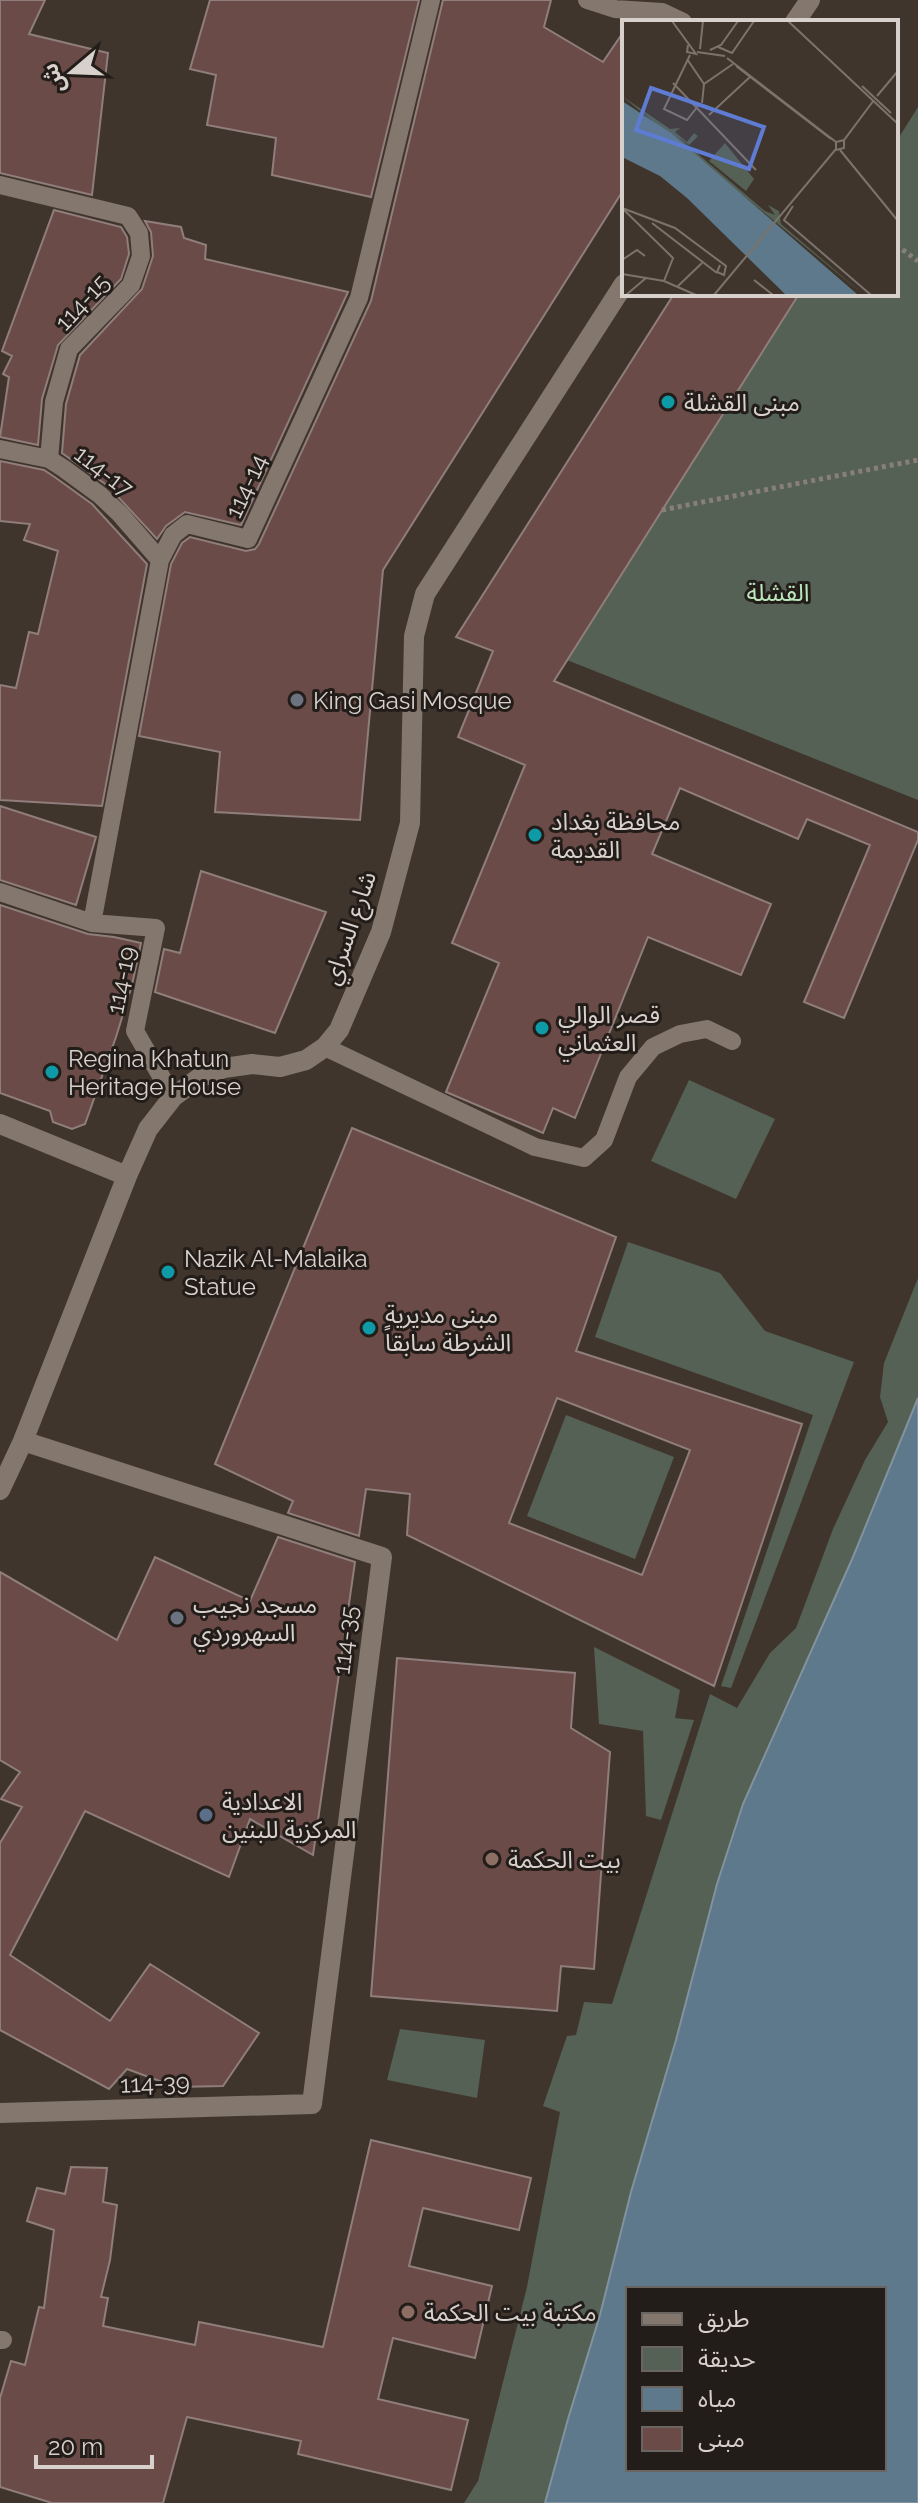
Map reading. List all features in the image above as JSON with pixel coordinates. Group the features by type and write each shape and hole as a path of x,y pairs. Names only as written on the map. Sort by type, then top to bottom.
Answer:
{"street":[{"path":"796,20 810,0"},
{"name":"شارع السراي","path":"325,1047 339,1030 381,932 410,823 414,636 425,594 622,287"},
{"path":"0,1490 23,1441 148,1129 173,1097 199,1078 224,1068 252,1064 280,1067 306,1060 325,1047"},
{"path":"0,1124 127,1176"},
{"name":"114-35","path":"23,1441 382,1557 312,2104"},
{"name":"114-39","path":"0,2113 312,2104"}],"lane":[{"name":"114-14","path":"92,923 160,560 173,535 187,524 248,539 359,298 431,0"},
{"path":"587,0 615,9 662,12 679,20"},
{"name":"114-15","path":"0,185 128,216 139,233 141,256 131,285 69,349 54,402 49,459"},
{"name":"114-17","path":"0,449 49,459 100,495 143,538 160,560"},
{"name":"114-19","path":"0,892 92,923 156,928 135,1031 173,1097"},
{"path":"325,1047 535,1147 584,1158 604,1140 628,1077 653,1047 680,1034 707,1029 732,1041"}],"path":[{"path":"898,246 918,261"},
{"path":"662,510 918,460"}],"green space":[{"name":"القشلة","path":"918,107 918,800 567,660 798,296 898,296 898,139"},
{"path":"689,1080 775,1119 736,1199 651,1161"},
{"path":"628,1242 720,1273 765,1331 854,1362 731,1688 721,1686 813,1415 595,1337"},
{"path":"918,1278 918,1398 853,1557 743,1804 717,1884 600,2315 545,2503 464,2503 478,2481 527,2287 560,2112 543,2106 567,2036 576,2035 584,2002 612,2004 710,1694 737,1708 770,1653 796,1628 833,1529 865,1460 888,1422 880,1397 884,1363"},
{"path":"566,1415 674,1457 635,1559 527,1516"},
{"path":"594,1647 680,1690 675,1718 694,1720 661,1820 646,1816 643,1731 599,1724"},
{"path":"400,2029 485,2040 477,2098 387,2080"}],"water":[{"path":"918,1398 918,2503 545,2503 600,2315 717,1884 743,1804 853,1557"}],"building":[{"path":"0,0 45,0 29,34 108,53 92,195 0,173"},
{"path":"210,0 419,0 371,197 272,175 276,138 207,125 216,75 190,69"},
{"path":"443,0 551,0 544,27 603,62 622,34 622,192 383,570 360,820 215,812 220,752 139,736 171,564 182,543 190,537 246,551 255,549 259,544 371,301"},
{"path":"54,210 121,227 127,237 129,254 121,279 58,345 42,399 38,445 0,437 9,377 3,374 12,356 2,351"},
{"path":"145,221 181,227 184,238 206,245 205,259 348,292 241,525 185,512 166,526 157,539 108,486 62,453 66,404 80,355 142,289 153,256 151,232"},
{"path":"673,296 798,296 554,681 918,832 918,840 844,1018 804,1002 870,845 807,819 798,839 680,788 652,854 771,904 741,975 648,937 575,1118 553,1108 543,1133 446,1092 499,963 452,943 525,765 458,737 493,651 456,637"},
{"path":"0,461 44,470 56,478 92,504 147,564 102,806 0,800 0,685 16,688 29,632 38,634 58,551 24,540 30,524 0,521"},
{"path":"0,806 96,837 76,905 0,880"},
{"path":"201,871 326,912 275,1033 155,992 164,949 180,953"},
{"path":"0,905 88,934 141,943 116,1037 85,1124 72,1129 53,1122 50,1111 0,1093"},
{"path":"352,1128 616,1237 576,1351 802,1424 714,1686 407,1535 410,1494 366,1489 359,1536 288,1513 293,1501 215,1464","holes":["557,1398 690,1450 642,1575 509,1523"]},
{"name":"الاعدادية المركزية للبنين","path":"278,1537 355,1562 313,1855 250,1819 229,1877 85,1811 10,1955 110,2021 150,1964 259,2033 223,2086 176,2087 127,2069 109,2089 0,2030 0,1843 22,1807 1,1799 20,1772 0,1760 0,1572 117,1640 155,1557 250,1601"},
{"name":"بيت الحكمة","path":"397,1658 575,1673 571,1728 610,1752 594,1969 561,1966 557,2011 371,1996"},
{"path":"371,2140 531,2178 519,2230 423,2208 409,2266 492,2286 475,2358 393,2338 378,2399 468,2420 451,2490 298,2454 301,2441 187,2417 163,2503 52,2503 0,2487 0,2398 11,2361 25,2365 39,2307 44,2308 54,2230 27,2221 37,2188 65,2194 71,2167 107,2168 103,2202 117,2205 110,2260 101,2297 108,2298 103,2326 195,2345 199,2322 323,2347"}],"place":[{"name":"مبنى القشلة","path":"668,402"},
{"name":"King Gasi Mosque","path":"297,700"},
{"name":"محافظة بغداد القديمة","path":"535,835"},
{"name":"قصر الوالي العثماني","path":"542,1028"},
{"name":"Regina Khatun Heritage House","path":"52,1072"},
{"name":"Nazik Al-Malaika Statue","path":"168,1272"},
{"name":"مبنى مديرية الشرطة سابقاً","path":"369,1328"},
{"name":"مسجد نجيب السهروردي","path":"177,1618"},
{"name":"الاعدادية المركزية للبنين","path":"206,1815"},
{"name":"بيت الحكمة","path":"492,1859"},
{"name":"مكتبة بيت الحكمة","path":"408,2312"}]}
